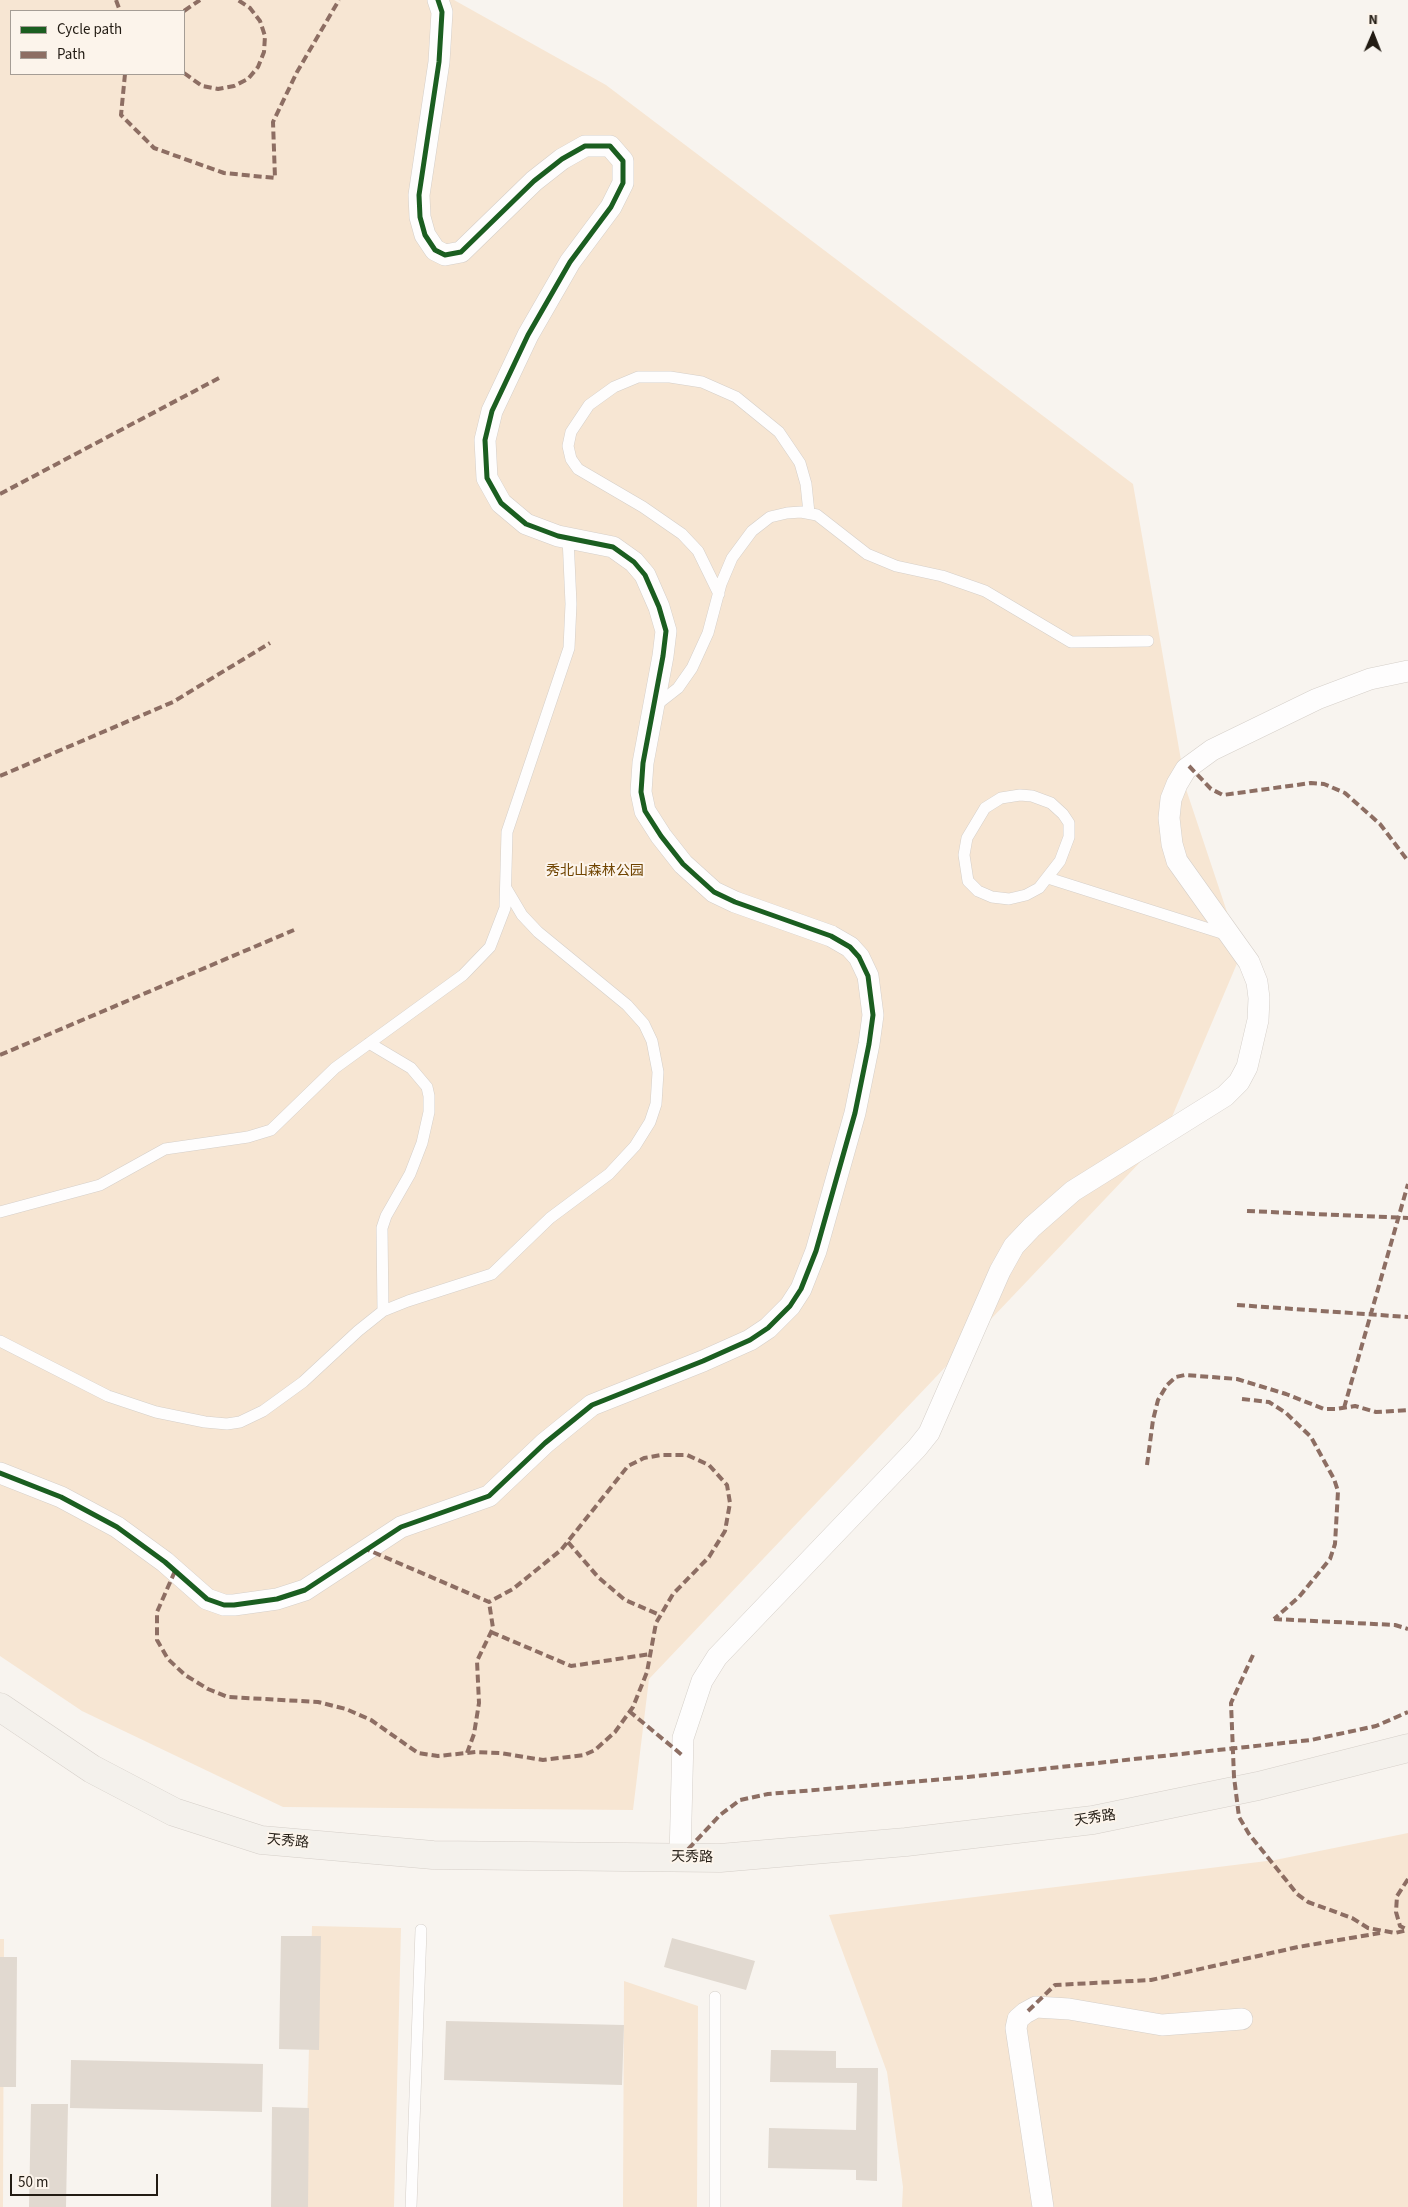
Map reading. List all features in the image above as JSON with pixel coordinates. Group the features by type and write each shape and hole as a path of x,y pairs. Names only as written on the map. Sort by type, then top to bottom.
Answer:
{"main road":[{"name":"天秀路","path":"0,1707 92,1769 174,1812 261,1840 433,1855 720,1858 906,1842 1093,1820 1258,1786 1408,1748"}],"street":[{"path":"0,1473 61,1497 116,1527 165,1562 207,1599 224,1605 234,1606 277,1599 306,1590 400,1527 489,1496 545,1443 592,1405 750,1340 768,1328 790,1306 801,1289 816,1251 855,1113 872,1015 868,976 859,957 850,947 831,936 735,902 714,892 683,864 660,836 645,811 641,792 643,763 666,631 659,607 645,575 629,557 613,547 543,531 526,524 501,503 487,478 485,440 492,411 528,335 570,262 611,207 620,190 624,173 623,161 610,146 585,146 562,159 534,181 462,252 445,255 435,250 425,235 420,217 419,195 439,62 442,12 438,0"},
{"path":"680,1858 683,1738 702,1681 717,1657 917,1448 929,1433 1000,1271 1014,1246 1032,1227 1073,1191 1225,1096 1239,1082 1253,1047 1259,998 1257,982 1249,962 1177,861 1172,844 1169,818 1177,784 1186,769 1212,750 1317,698 1370,679 1408,671"},
{"path":"1043,2207 1016,2028 1018,2019 1025,2012 1036,2007 1069,2009 1162,2025 1242,2019"}],"lane":[{"path":"719,594 698,551 682,534 643,507 578,469 571,459 568,446 571,432 589,405 614,386 638,377 670,377 702,382 736,397 779,432 800,463 806,484 809,513"},
{"path":"653,707 678,688 692,668 708,633 732,558 752,531 770,517 787,513 817,515 867,554 896,566 942,576 985,591 1071,642 1148,641"},
{"path":"0,1212 100,1185 165,1149 248,1137 271,1130 335,1068 463,974 490,947 505,908 507,832 569,648 571,604 568,537"},
{"path":"1032,796 1051,803 1063,814 1069,823 1069,837 1060,861 1048,878 1039,888 1026,895 1009,899 992,897 978,890 968,881 964,855 967,838 985,808 1001,798 1032,796"},
{"path":"1048,878 1230,935"},
{"path":"0,1341 108,1396 156,1412 227,1424 240,1422 263,1411 304,1382 358,1331 383,1311 492,1274 550,1218 609,1174 635,1146 650,1122 656,1104 657,1055 644,1024 627,1005 538,932 522,915 506,888"},
{"path":"369,1043 411,1068 426,1087 429,1096 429,1112 422,1143 410,1174 386,1216 382,1228 383,1311"},
{"path":"411,2207 421,1930"},
{"path":"715,1997 715,2207"}],"green space":[{"name":"秀北山森林公园","path":"0,0 454,0 606,85 1133,484 1186,789 1241,954 1163,1138 649,1679 633,1810 283,1807 82,1711 0,1656"},
{"path":"1408,1833 1408,2207 902,2207 903,2187 887,2072 829,1915 1275,1860"},
{"path":"312,1926 401,1928 394,2207 305,2207"},
{"path":"0,1939 4,1939 3,2207 0,2207"},
{"path":"624,1981 698,2006 697,2207 623,2207"}],"building":[{"path":"281,1936 321,1936 319,2050 279,2049"},
{"path":"672,1938 755,1961 746,1990 664,1967"},
{"path":"0,1957 17,1957 16,2087 0,2087"},
{"path":"446,2021 624,2025 622,2085 444,2080"},
{"path":"771,2050 836,2051 836,2068 878,2068 877,2181 856,2180 856,2170 768,2168 769,2128 856,2130 857,2083 770,2082"},
{"path":"71,2060 263,2064 262,2112 70,2108"},
{"path":"31,2104 68,2104 66,2207 29,2207"},
{"path":"272,2107 309,2108 308,2207 271,2207"}],"marked path":[{"path":"116,0 120,10"},
{"path":"185,10 200,0"},
{"path":"185,74 202,86 218,89 234,86 248,79 258,67 264,52 265,36 260,21 250,8 238,0"},
{"path":"125,75 121,115 154,148 224,173 275,178 273,122 297,72 339,0"},
{"path":"0,494 219,378"},
{"path":"0,776 173,702 270,643"},
{"path":"1189,766 1211,789 1223,795 1311,783 1324,784 1345,793 1380,824 1408,861"},
{"path":"0,1055 294,930"},
{"path":"1344,1408 1408,1184"},
{"path":"1247,1211 1408,1218"},
{"path":"1237,1305 1408,1317"},
{"path":"1147,1465 1153,1420 1158,1400 1167,1385 1176,1377 1185,1375 1237,1379 1286,1394 1324,1409 1355,1406 1376,1412 1408,1410"},
{"path":"1242,1399 1269,1402 1286,1413 1311,1437 1334,1479 1338,1491 1335,1544 1330,1559 1299,1597 1274,1619"},
{"path":"175,1571 157,1612 157,1640 168,1659 185,1675 208,1689 228,1697 318,1702 346,1709 371,1720 418,1753 438,1756 476,1752 500,1753 543,1760 584,1755 595,1750 615,1732 633,1707 647,1672 656,1623 673,1594 709,1557 725,1531 730,1503 727,1485 709,1465 687,1455 661,1455 644,1458 628,1466 561,1550 513,1589 489,1602 366,1549"},
{"path":"568,1542 598,1577 625,1600 660,1615"},
{"path":"467,1753 474,1734 479,1703 477,1661 493,1628 489,1602"},
{"path":"1274,1619 1395,1625 1408,1629"},
{"path":"491,1632 571,1666 651,1654"},
{"path":"1253,1655 1231,1703 1234,1777 1239,1817 1249,1834 1297,1894 1308,1902 1352,1918 1368,1928 1395,1933 1408,1930"},
{"path":"629,1711 682,1755"},
{"path":"680,1858 720,1815 740,1800 768,1794 968,1777 1311,1740 1376,1726 1408,1712"},
{"path":"1408,1879 1397,1896 1396,1912 1400,1926 1408,1930"},
{"path":"1028,2011 1055,1985 1151,1980 1298,1947 1380,1933"}],"cycle path":[{"path":"0,1473 61,1497 117,1527 165,1562 207,1599 224,1605 277,1599 305,1590 401,1527 489,1496 545,1443 592,1405 703,1361 750,1340 768,1328 790,1306 801,1289 816,1251 855,1113 869,1044 873,1015 868,976 859,957 850,947 831,936 735,902 714,892 683,864 661,836 645,811 641,792 643,763 666,631 659,607 645,575 634,562 613,547 558,536 526,524 501,503 487,478 485,440 492,411 528,335 570,262 611,207 623,183 623,161 610,146 585,146 562,159 534,181 461,252 445,255 435,250 425,235 420,217 419,195 439,62 442,12 438,0"}]}
